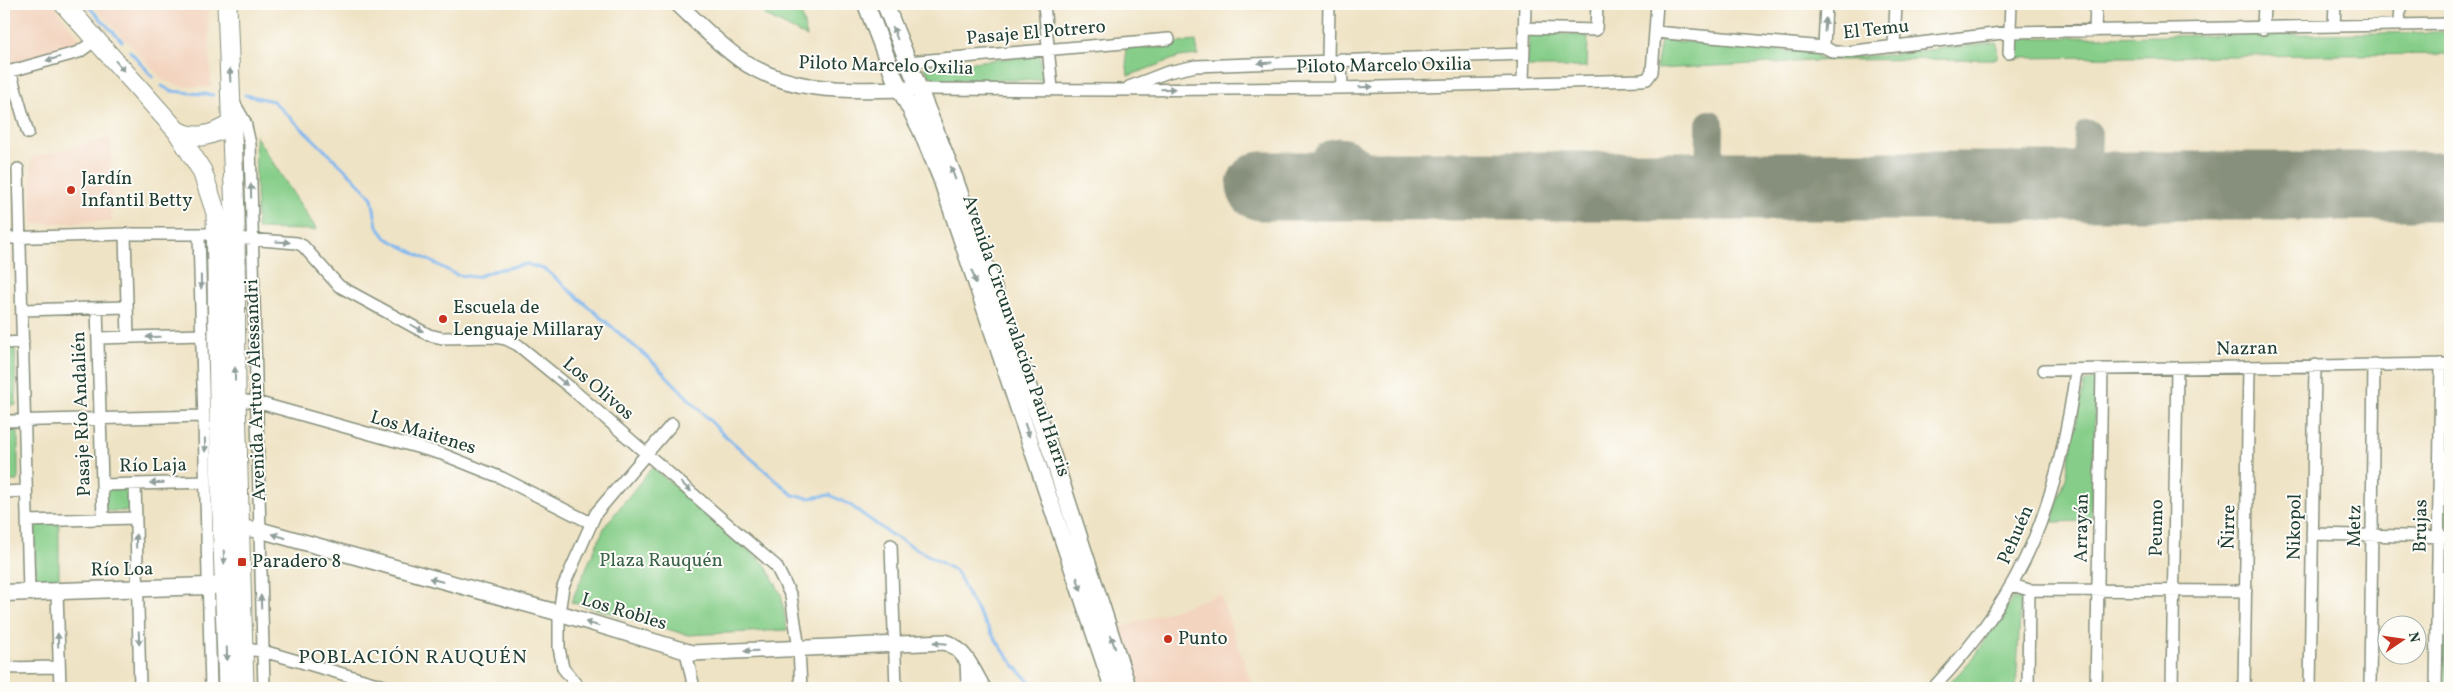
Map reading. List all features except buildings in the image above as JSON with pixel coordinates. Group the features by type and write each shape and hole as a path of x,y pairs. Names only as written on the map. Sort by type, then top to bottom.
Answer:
{"main road":[{"name":"Avenida Arturo Alessandri","path":"64,4 177,130 202,171 226,237 236,400 240,528 225,586 243,649 244,688"},
{"name":"Avenida Arturo Alessandri","path":"227,4 231,124 220,458 228,688"},
{"name":"Avenida Circunvalación Paul Harris","path":"866,4 899,89 921,130 941,178 1113,688"},
{"name":"Avenida Circunvalación Paul Harris","path":"885,4 907,62 944,148 1008,327 1128,688"},
{"path":"177,130 190,136 205,136 231,124"},
{"name":"Río Loa","path":"4,593 225,586"}],"street":[{"name":"Piloto Marcelo Oxilia","path":"678,4 735,56 755,69 778,80 797,85 822,88 1052,90 1342,88 1641,80 1649,77 1652,70 1655,32"},
{"path":"1044,4 1052,90"},
{"path":"1328,60 1329,4"},
{"path":"1523,83 1525,4"},
{"path":"1524,28 1596,30 1597,4"},
{"path":"1655,32 1657,4"},
{"path":"1824,47 1826,4"},
{"path":"1894,46 1896,4"},
{"path":"2009,53 2011,4"},
{"path":"2095,31 2096,4"},
{"path":"2263,29 2264,4"},
{"path":"2334,26 2335,4"},
{"path":"2399,25 2400,4"},
{"name":"El Temu","path":"1655,32 1824,47 1830,51 1839,52 2010,32 2263,29 2450,24"},
{"path":"28,133 7,72 79,52 97,39"},
{"name":"Pasaje El Potrero","path":"907,62 1169,39"},
{"name":"Piloto Marcelo Oxilia","path":"1120,90 1168,72 1196,66 1341,59 1524,54"},
{"path":"1341,59 1342,88"},
{"name":"Avenida Arturo Alessandri","path":"211,688 225,586 206,482 202,336 250,144 245,122 231,97"},
{"path":"18,169 29,592"},
{"path":"125,234 128,337"},
{"name":"Los Olivos","path":"4,238 125,234 226,237 297,243 303,246 339,286 429,334 442,338 506,339 518,345 566,384 776,566 791,596 799,649 801,688"},
{"name":"Avenida Arturo Alessandri","path":"226,237 256,402 264,688"},
{"path":"22,310 127,307"},
{"name":"Pasaje Río Andalién","path":"97,308 102,519"},
{"path":"98,338 202,336"},
{"path":"4,343 22,342"},
{"name":"Metz","path":"2370,688 2374,364"},
{"name":"Nazran","path":"2044,370 2446,364"},
{"name":"Brujas","path":"2436,688 2444,537 2446,364"},
{"name":"Nikopol","path":"2310,688 2315,365"},
{"name":"Ñirre","path":"2244,688 2249,366"},
{"name":"Peumo","path":"2172,688 2177,368"},
{"name":"Arrayán","path":"2096,688 2102,369"},
{"name":"Pehuén","path":"1933,688 1972,645 2012,585 2038,531 2052,493 2069,423 2076,371"},
{"name":"Los Maitenes","path":"236,400 256,402 442,454 502,478 591,523"},
{"path":"4,421 24,417 204,413"},
{"path":"4,414 24,417"},
{"path":"579,688 563,668 559,648 559,613 563,587 596,513 672,424"},
{"name":"Río Laja","path":"102,485 206,482"},
{"path":"135,484 140,688"},
{"path":"4,492 26,491"},
{"path":"27,521 135,518"},
{"name":"Los Robles","path":"240,528 260,530 312,546 559,613 686,652 944,642 955,647 966,658 983,688"},
{"path":"2312,534 2444,537"},
{"path":"891,545 896,688"},
{"path":"2012,585 2029,590 2246,591"},
{"path":"2028,688 2029,590"},
{"path":"57,592 60,688"},
{"path":"243,649 263,651 391,688"},
{"path":"686,652 694,688"},
{"path":"966,658 966,688"},
{"path":"4,668 59,667"}],"shaded area":[{"path":"4,4 53,4 82,42 4,66"},
{"path":"92,4 208,4 211,87 184,87 164,81"},
{"name":"Jardín Infantil Betty","path":"111,137 112,221 32,224 31,158"},
{"path":"1220,594 1253,688 1133,688 1114,630"}],"green space":[{"path":"753,4 799,4 807,37 766,16"},
{"path":"1530,32 1588,36 1587,67 1527,67"},
{"path":"2450,32 2450,54 2016,58 2015,38"},
{"path":"1661,40 1816,53 1819,59 1885,55 1997,42 1997,59 1833,60 1656,69"},
{"path":"1196,41 1198,55 1179,57 1128,76 1125,48"},
{"path":"1040,55 1042,80 932,80 924,67"},
{"path":"255,135 317,230 257,229"},
{"path":"15,344 16,405 4,405 4,345"},
{"path":"2450,377 2450,531 2445,524"},
{"path":"2094,379 2096,382 2091,521 2051,522 2066,477 2084,383"},
{"path":"4,421 18,421 18,481 4,481"},
{"name":"Plaza Rauquén","path":"652,467 765,564 781,594 787,630 688,635 571,602 605,526"},
{"path":"106,488 129,488 129,511 106,511"},
{"path":"59,523 59,584 35,584 35,524"},
{"path":"2450,548 2450,688 2443,687 2446,551"},
{"path":"2012,599 2021,599 2016,688 1945,688 1975,656"}],"waterway":[{"path":"86,4 122,41"},
{"path":"130,51 153,77"},
{"path":"162,86 171,91 213,95"},
{"path":"245,95 273,101 354,178 372,198 377,226 386,238 457,275 476,277 496,270 527,264 546,270 656,365 721,432 793,495 809,498 830,495 850,505 890,534 954,570 1000,645 1017,668 1036,688"}],"taxiway":[{"path":"1709,186 1710,124"},
{"path":"2086,186 2088,134"},
{"path":"1324,186 1322,180 1324,162 1327,157 1336,152 1351,155 1372,176 1390,186"}],"runway":[{"path":"1261,186 2450,186"}],"place":[{"name":"Jardín Infantil Betty","path":"71,190"},
{"name":"Escuela de Lenguaje Millaray","path":"443,319"},
{"name":"Paradero 8","path":"242,562"},
{"name":"Punto","path":"1168,639"}],"district":[{"name":"POBLACIÓN RAUQUÉN","path":"413,658"}]}
